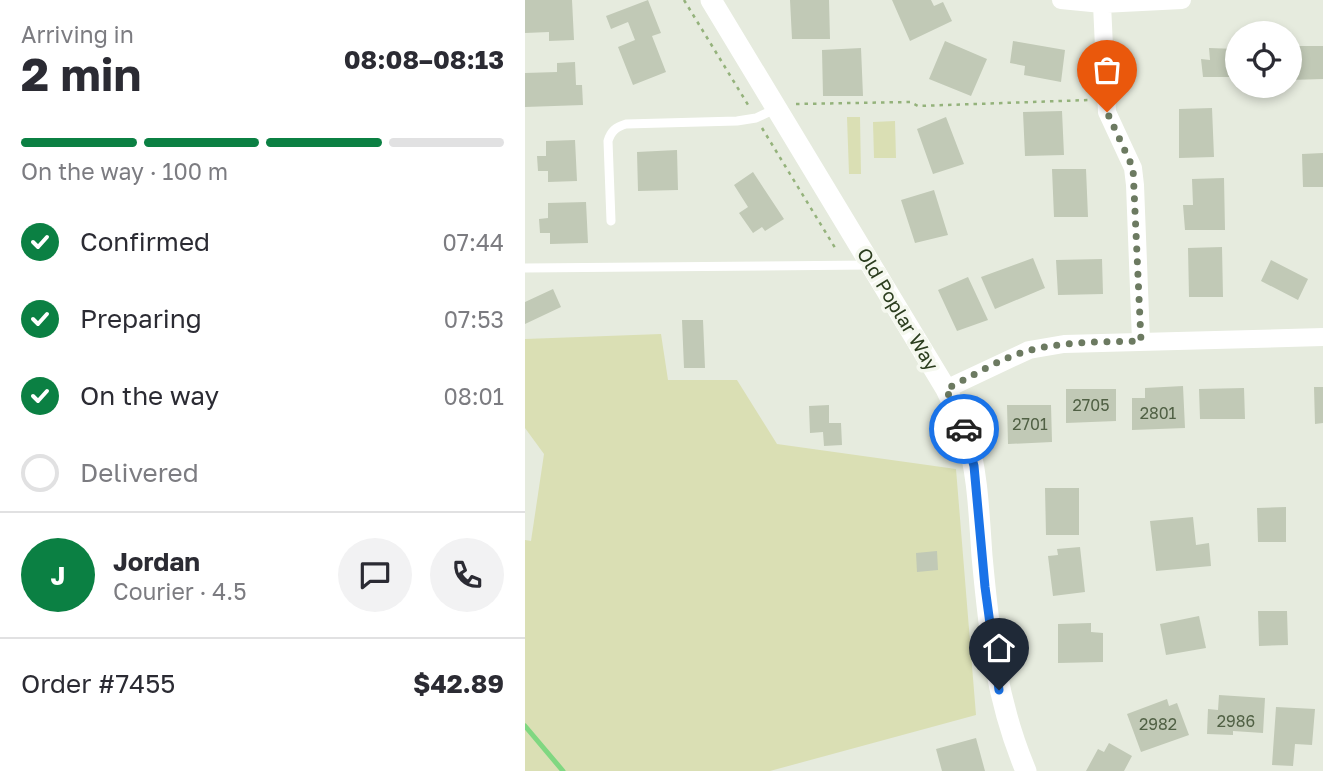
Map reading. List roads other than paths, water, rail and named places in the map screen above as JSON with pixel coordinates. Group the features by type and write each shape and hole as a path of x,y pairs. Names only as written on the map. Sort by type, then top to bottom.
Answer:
{"street":[{"name":"Old Poplar Way","path":"711,0 785,106 872,265 946,389 965,432 974,466 999,690 1011,735 1026,771"},
{"path":"1061,0 1102,4 1182,0"},
{"path":"1102,4 1107,112 1133,168 1135,185 1141,341"},
{"path":"946,389 1029,350 1064,344 1323,337"}],"lane":[{"path":"611,221 608,141 617,127 626,124 737,121 756,118 785,106"},
{"path":"525,268 872,265"}],"waterway":[{"path":"525,726 563,771"}]}
